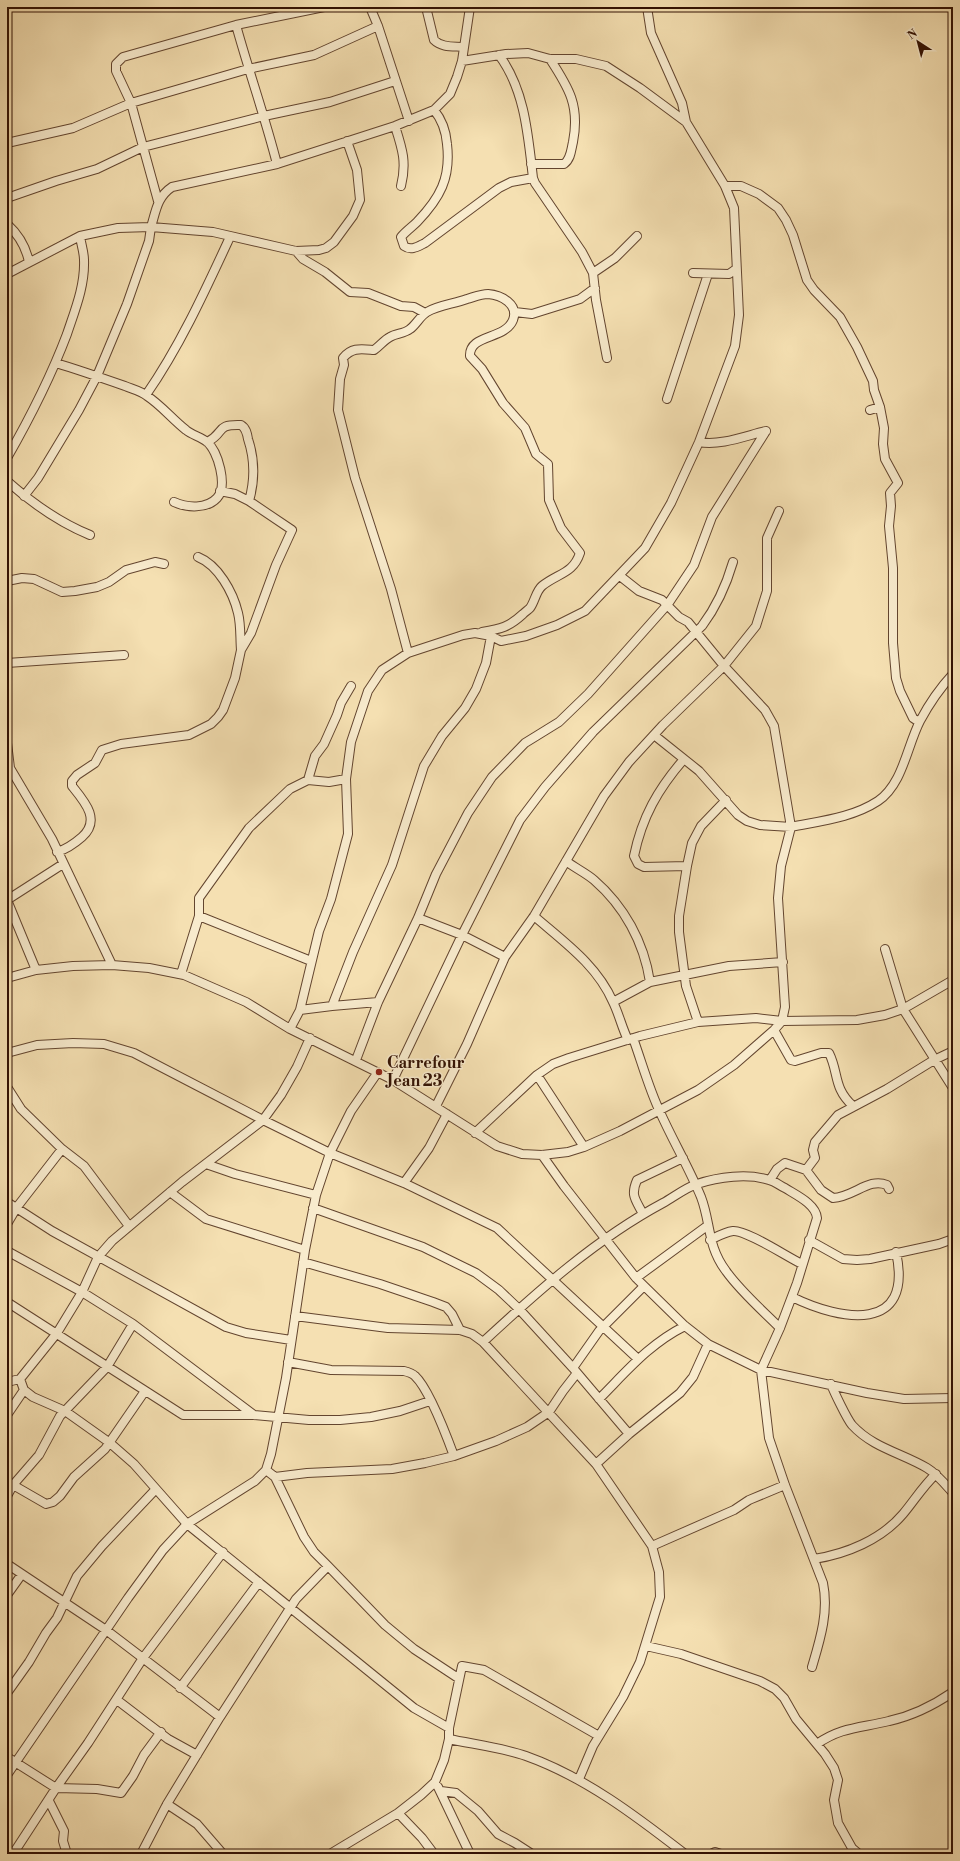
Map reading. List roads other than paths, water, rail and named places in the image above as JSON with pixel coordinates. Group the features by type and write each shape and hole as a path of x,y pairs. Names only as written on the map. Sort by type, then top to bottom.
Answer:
{"street":[{"path":"158,201 131,103 116,71 116,64 123,57 236,25 324,7"},
{"path":"370,7 378,26 409,121"},
{"path":"426,7 434,40 438,44 446,46 464,47"},
{"path":"24,496 38,478 79,410 97,376 127,304 148,241 158,201 164,192 172,187 277,164 347,140 395,126 434,110 450,94 457,77 462,61 470,7"},
{"path":"475,633 491,636 501,641 526,636 557,625 585,611 620,576 645,548 671,503 699,442 735,346 738,315 734,208 725,186 686,122 682,103 651,33 646,7"},
{"path":"236,25 277,164"},
{"path":"7,143 73,128 131,103 248,69 314,55 378,26"},
{"path":"462,61 499,55 528,53 550,59 576,59 606,66 640,88 686,122"},
{"path":"499,55 508,67 522,102 533,178 593,272 598,311 607,358"},
{"path":"531,164 564,164 570,157 574,136 576,118 572,97 550,59"},
{"path":"7,198 97,169 143,147 264,116 330,102 395,81"},
{"path":"434,110 443,123 446,136 449,156 447,173 439,196 401,237 404,246 408,249 415,249 425,243 500,188 511,182 533,178"},
{"path":"395,126 404,157 401,186"},
{"path":"7,274 80,236 118,228 151,227 213,232 296,251 319,250 326,248 334,242 358,209 360,200 357,170 347,140"},
{"path":"725,186 741,186 751,190 778,208 793,235 807,280 840,317 857,347 873,381 884,428 883,444 886,459 898,483 890,493 891,506 889,519 894,568 893,643 896,678 912,718 919,722"},
{"path":"7,224 20,239 27,252 29,262"},
{"path":"7,458 33,413 56,363 79,301 83,282 84,260 80,236"},
{"path":"593,272 615,258 637,236"},
{"path":"146,395 166,366 208,286 230,237"},
{"path":"296,251 303,258 326,272 350,292 368,293 401,306 414,307 426,313"},
{"path":"693,273 729,274 736,269"},
{"path":"667,398 708,274"},
{"path":"515,312 532,314 580,299 595,288"},
{"path":"290,1029 300,1010 319,931 331,899 348,834 346,780 351,742 368,691 382,670 408,653 475,633 504,628 516,621 529,609 540,588 551,579 570,570 576,565 580,553 561,528 549,500 548,464 536,454 525,428 503,403 482,370 470,356 471,349 474,345 488,337 499,334 511,324 515,312 514,307 499,296 487,294 438,307 426,313 408,331 392,336 374,350 357,348 348,352 343,358 344,365 340,380 338,410 347,448 391,589 408,653"},
{"path":"56,363 97,376 146,395 195,437 207,442 219,460 220,491 217,498 191,507 174,502"},
{"path":"870,410 880,407"},
{"path":"207,442 217,436 223,427 229,424 244,426 252,448 254,468 253,483 249,501"},
{"path":"356,1060 378,1002 418,918 436,874 468,813 492,777 525,743 559,722 588,694 668,604 694,565 712,517 766,431 720,442 699,442"},
{"path":"7,481 24,496 55,518 90,534"},
{"path":"57,852 73,845 87,832 91,824 87,807 72,786 72,781 95,763 102,750 105,748 146,740 162,740 189,735 211,724 223,710 235,678 241,650 250,633 276,565 292,530 249,501 229,492 220,491"},
{"path":"436,1106 467,1044 505,956 534,916 604,796 629,762 724,666 756,626 767,591 767,538 779,511"},
{"path":"198,557 210,564 231,593 238,613 241,650"},
{"path":"7,581 22,578 34,579 62,592 75,591 97,588 109,582 126,570 155,562 164,564"},
{"path":"393,1080 462,935 520,820 545,787 593,732 696,632 719,602 733,562"},
{"path":"7,978 36,970 72,966 112,965 149,968 181,974 246,1002 290,1029 356,1060 436,1106 497,1146 522,1154 542,1156 568,1152 584,1147 620,1131 698,1090 734,1065 774,1030 782,1021 785,1007 778,898 781,866 791,827 774,726 765,710 724,666 688,622 677,615 668,604 655,596 639,591 620,576"},
{"path":"332,1006 353,952 392,865 424,766 442,736 465,708 476,689 486,663 491,636"},
{"path":"7,663 124,655"},
{"path":"654,736 699,771 738,815 747,821 768,826 791,827 845,816 879,800 895,781 919,722 941,687 953,674"},
{"path":"308,780 315,756 324,744 338,715 341,703 351,686"},
{"path":"7,743 8,769 52,839 112,965"},
{"path":"684,759 665,781 649,809 638,837 634,856 638,864 644,867 687,866"},
{"path":"181,974 199,916 199,898 249,828 290,789 308,780 329,782 346,780"},
{"path":"698,1022 686,986 679,932 687,866 692,843 701,826 726,800"},
{"path":"566,861 593,879 627,918 641,947 650,982"},
{"path":"36,970 7,900 63,864"},
{"path":"199,916 311,961"},
{"path":"534,916 582,957 596,974 613,1002 630,1039 659,1111 696,1185 704,1206 710,1240 725,1271 746,1295 780,1328"},
{"path":"418,918 462,935 505,956"},
{"path":"885,950 903,1009 953,1088"},
{"path":"613,1002 650,982 729,966 783,962"},
{"path":"475,1133 537,1075 553,1064 569,1058 630,1039 698,1022 756,1018 782,1021 857,1020 885,1015 903,1009 953,980"},
{"path":"300,1010 378,1002"},
{"path":"774,1030 791,1060 795,1061 821,1053 829,1053 838,1085 843,1095 853,1106"},
{"path":"7,1382 20,1379 57,1333 82,1292 98,1257 129,1226 170,1192 263,1120 281,1095 297,1067 310,1038"},
{"path":"7,1053 37,1045 72,1042 104,1044 134,1053 263,1120 330,1152 404,1183 497,1228 638,1359"},
{"path":"806,1170 815,1158 813,1150 814,1142 838,1115 887,1089 934,1060 953,1051"},
{"path":"7,1775 106,1630 163,1550 187,1524 255,1481 266,1470 271,1454 278,1418 292,1340 305,1250 316,1195 330,1152 351,1112 378,1072"},
{"path":"537,1075 584,1147"},
{"path":"7,1088 21,1109 62,1149 84,1166 129,1226"},
{"path":"404,1183 429,1148 447,1114"},
{"path":"7,1224 17,1207 62,1149"},
{"path":"542,1156 636,1278 685,1326 708,1344 761,1370 867,1393 904,1399 953,1398"},
{"path":"643,1214 634,1196 633,1189 636,1180 683,1158"},
{"path":"770,1180 777,1168 785,1162 806,1170 821,1190 833,1198 848,1196 869,1184 877,1182 887,1185 889,1188"},
{"path":"206,1164 235,1174 316,1195"},
{"path":"483,1342 553,1280 606,1239 643,1214 696,1185 729,1177 770,1180 802,1199 814,1209 817,1218 792,1297 761,1370 770,1438 785,1485 823,1583 826,1598 821,1634 812,1667"},
{"path":"170,1192 206,1219 305,1250"},
{"path":"7,1202 17,1207 52,1231 226,1327 246,1334 292,1340"},
{"path":"313,1208 423,1247 476,1273 499,1290 519,1309 600,1399 629,1434"},
{"path":"636,1278 707,1226"},
{"path":"710,1240 726,1232 735,1231 746,1234 802,1264"},
{"path":"809,1240 848,1260 870,1259 896,1252 938,1244 952,1239"},
{"path":"7,1251 82,1292 133,1324 254,1415"},
{"path":"792,1297 817,1307 841,1314 860,1316 875,1314 893,1301 896,1295 898,1279 896,1252"},
{"path":"303,1262 380,1284 446,1307 452,1314 460,1330"},
{"path":"275,1477 307,1473 392,1469 454,1456 496,1441 527,1427 548,1412 604,1327 644,1286"},
{"path":"7,1302 183,1414 254,1415 309,1420 340,1420 371,1417 400,1411 430,1401"},
{"path":"295,1316 388,1328 460,1330 472,1334 483,1342 596,1464 652,1546 659,1572 660,1597 646,1646 623,1696 599,1736 579,1779"},
{"path":"7,1496 13,1485 39,1455 58,1420 107,1367 133,1324"},
{"path":"600,1399 638,1359 666,1336 685,1326"},
{"path":"596,1464 629,1434 680,1393 693,1377 708,1344"},
{"path":"288,1362 331,1370 404,1371 414,1375 430,1401 445,1431 454,1456"},
{"path":"20,1379 24,1390 33,1397 65,1411 110,1442 134,1464 187,1524 414,1708 449,1728"},
{"path":"831,1384 851,1424 880,1447 926,1467 936,1474 953,1493"},
{"path":"7,1415 24,1390"},
{"path":"13,1485 46,1504 49,1504 60,1496 74,1477 95,1459 110,1442 145,1391"},
{"path":"266,1470 275,1477 304,1537 314,1552 385,1625 414,1649 458,1678"},
{"path":"814,1559 867,1543 885,1532 902,1515 936,1474"},
{"path":"652,1546 734,1510 749,1500 785,1485"},
{"path":"7,1693 29,1662 65,1603 71,1586 86,1565 109,1538 134,1514 156,1489"},
{"path":"13,1854 49,1801 56,1788 117,1700 143,1658 223,1552"},
{"path":"7,1564 106,1630 180,1688 220,1717"},
{"path":"141,1854 167,1804 220,1717 292,1608 296,1599 328,1566"},
{"path":"7,1595 22,1574"},
{"path":"180,1688 259,1582"},
{"path":"646,1646 680,1654 765,1684 784,1698 796,1720 817,1744 834,1768 838,1780 834,1800 838,1823 852,1848 858,1854"},
{"path":"330,1854 354,1841 398,1813 422,1795 435,1782 444,1760 449,1739 449,1728 458,1678 462,1666 484,1670 599,1736"},
{"path":"817,1744 830,1734 859,1726 890,1721 914,1713 939,1702 953,1692"},
{"path":"117,1700 168,1738 197,1755"},
{"path":"7,1758 56,1788 97,1789 121,1793 133,1776 144,1755 161,1732"},
{"path":"449,1739 524,1755 579,1779 685,1854"},
{"path":"435,1782 441,1791 446,1806 470,1854"},
{"path":"441,1791 456,1793 478,1811 498,1834 516,1842 532,1854"},
{"path":"49,1801 64,1830 63,1841 67,1854"},
{"path":"167,1804 198,1824 223,1854"},
{"path":"398,1813 422,1838 434,1854"},
{"path":"710,1854 715,1852 721,1854"}],"place":[{"name":"Carrefour Jean 23","path":"379,1072"}]}
